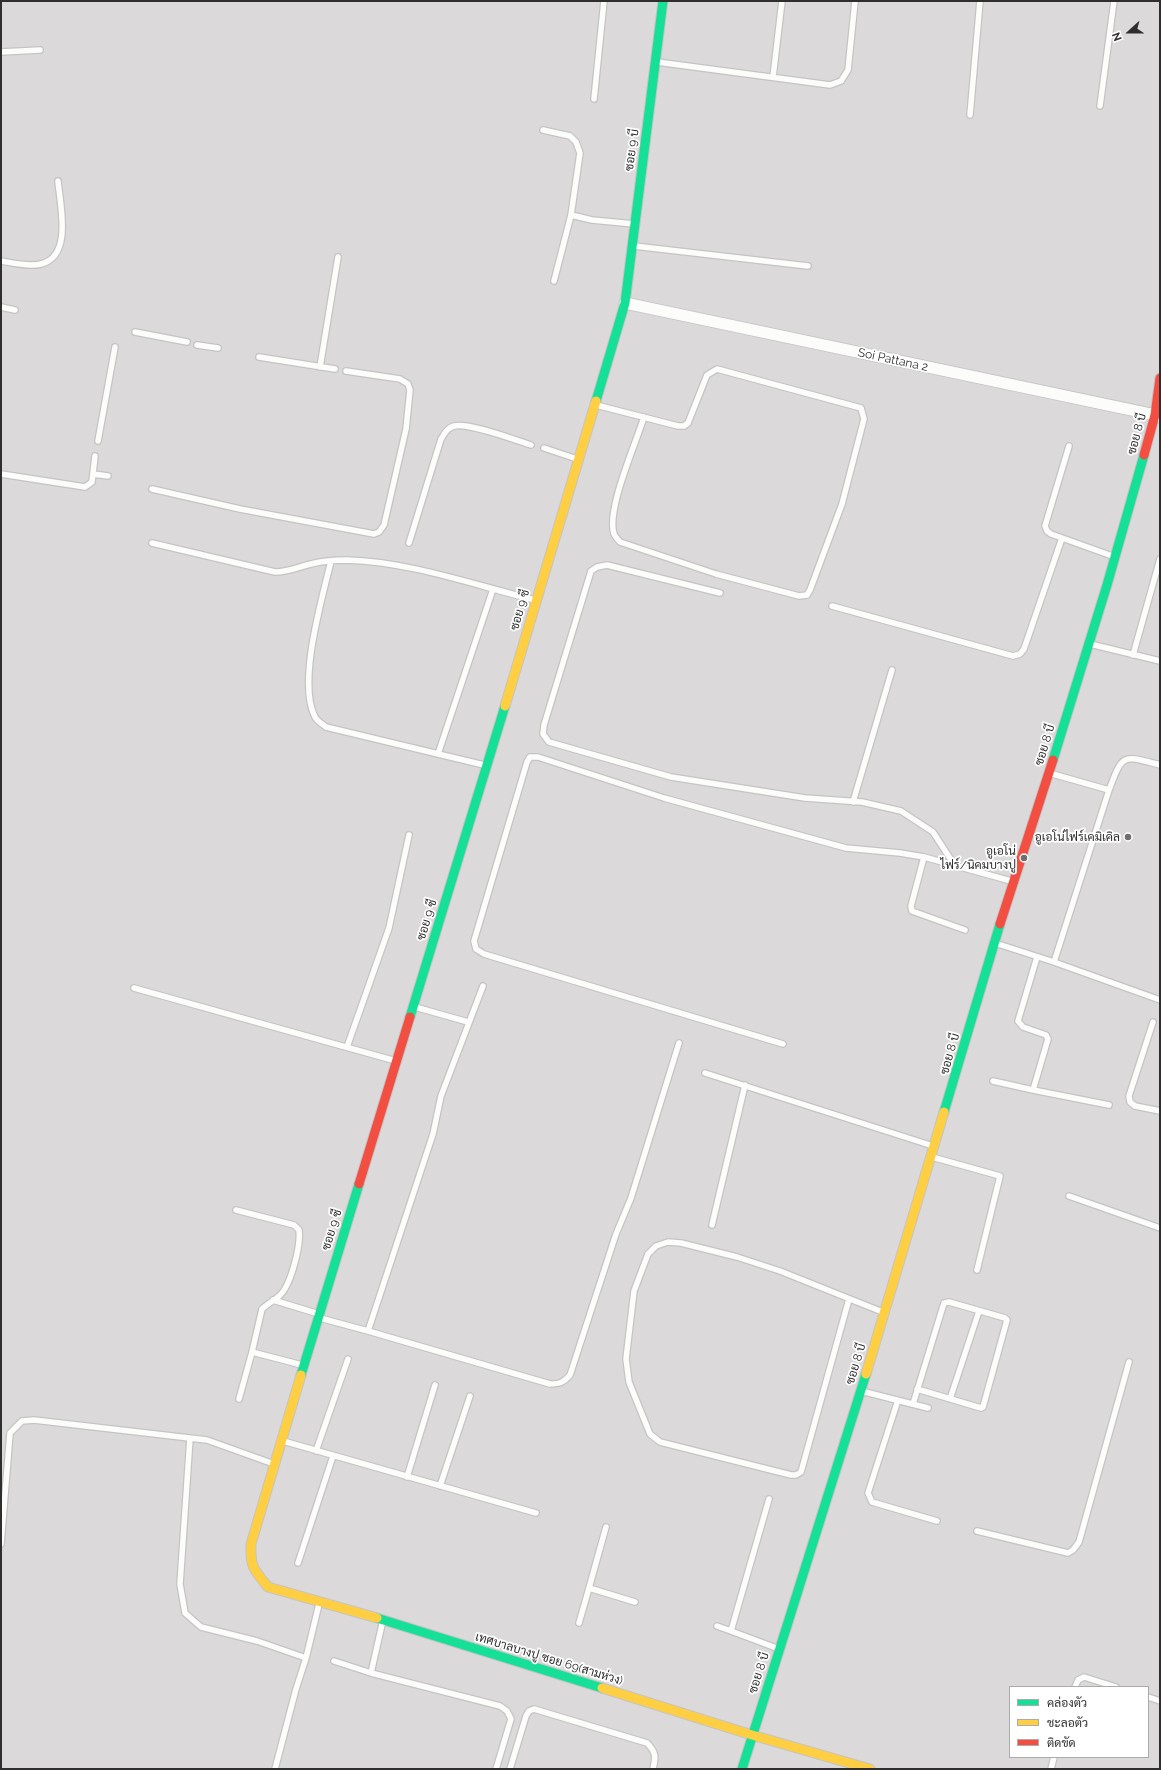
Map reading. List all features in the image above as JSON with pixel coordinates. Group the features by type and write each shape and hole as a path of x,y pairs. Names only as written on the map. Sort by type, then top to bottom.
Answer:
{"street":[{"name":"ซอย 9 บี","path":"626,303 634,224 657,62 663,1"},
{"name":"ซอย 9 ซี","path":"252,1544 318,1316 626,303"},
{"name":"Soi Pattana 2","path":"626,303 1158,415"},
{"name":"ซอย 8 บี","path":"742,1769 885,1313 1013,881 1049,772 1158,415 1160,378"},
{"name":"เทศบาลบางปู ซอย 69(สามห่วง)","path":"252,1544 250,1561 256,1574 268,1587 319,1603 383,1620 752,1735 870,1769"}],"lane":[{"path":"594,99 604,1"},
{"path":"773,77 782,1"},
{"path":"657,62 830,85 841,81 848,70 855,1"},
{"path":"970,115 980,1"},
{"path":"1100,106 1114,1"},
{"path":"1,52 40,50"},
{"path":"544,130 570,136 576,142 580,153 571,215 554,281"},
{"path":"1,261 28,265 41,264 53,259 59,251 62,238 58,181"},
{"path":"571,215 592,220 634,224"},
{"path":"632,246 808,266"},
{"path":"320,367 338,257"},
{"path":"1,307 15,310"},
{"path":"135,332 187,342"},
{"path":"197,345 218,348"},
{"path":"98,441 115,347"},
{"path":"259,357 335,369"},
{"path":"596,405 644,417 678,426 684,426 688,423 707,376 717,369 861,408 864,419 842,504 807,595 800,596 716,574 620,542 614,535 613,524 617,496 644,417"},
{"path":"152,489 240,509 374,534 379,532 384,525 406,428 410,390 408,384 400,380 346,370"},
{"path":"409,543 441,439 447,430 455,426 468,426 531,445"},
{"path":"1069,446 1045,526 1051,534 1115,557"},
{"path":"544,448 579,460"},
{"path":"1,474 85,486 92,482 96,456"},
{"path":"93,474 108,476"},
{"path":"832,606 1013,656 1020,654 1024,649 1062,538"},
{"path":"152,543 276,572 284,572 310,564 331,561 383,564 426,572 535,600"},
{"path":"1133,655 1160,559"},
{"path":"331,561 308,664 310,706 315,719 326,727 486,766"},
{"path":"720,594 607,565 597,567 591,571 544,725 543,734 549,742 670,777 805,798 853,802 901,811 933,832 955,866"},
{"path":"438,754 493,590"},
{"path":"1088,643 1160,661"},
{"path":"853,802 892,670"},
{"path":"783,1044 484,954 476,949 474,941 526,762 530,757 538,757 664,798 846,848 900,853 924,857 1013,881"},
{"path":"1054,962 1108,790 1118,765 1124,760 1134,758 1160,765"},
{"path":"1049,772 1108,790"},
{"path":"347,1047 389,928 409,835"},
{"path":"924,857 911,906 912,911 965,930"},
{"path":"995,943 1160,999"},
{"path":"1033,1090 1048,1039 1046,1035 1023,1027 1018,1021 1037,957"},
{"path":"368,1331 433,1134 441,1096 483,986"},
{"path":"134,988 396,1061"},
{"path":"413,1006 468,1022"},
{"path":"1153,1022 1129,1096 1130,1102 1135,1106 1160,1111"},
{"path":"273,1300 318,1316 550,1384 565,1382 570,1375 616,1234 631,1198 679,1042"},
{"path":"705,1073 935,1147"},
{"path":"993,1081 1109,1105"},
{"path":"712,1225 745,1085"},
{"path":"932,1157 1003,1177 976,1270"},
{"path":"1069,1196 1160,1228"},
{"path":"236,1210 294,1225 299,1230 300,1238 288,1286 280,1296 262,1309 239,1399"},
{"path":"849,1299 801,1472 790,1476 673,1446 660,1442 650,1434 629,1382 626,1359 634,1291 648,1254 656,1246 668,1242 681,1243 737,1257 780,1271 885,1313"},
{"path":"913,1404 917,1389 944,1303 949,1302 1005,1318 1008,1324 984,1405 981,1408 917,1389"},
{"path":"950,1399 979,1311"},
{"path":"252,1352 304,1366"},
{"path":"316,1451 348,1359"},
{"path":"977,1531 1068,1553 1073,1550 1079,1542 1130,1362"},
{"path":"406,1477 435,1385"},
{"path":"861,1391 928,1408"},
{"path":"440,1486 470,1396"},
{"path":"898,1400 868,1493 869,1498 872,1502 937,1521"},
{"path":"1,1544 10,1433 22,1421 34,1420 190,1438 222,1444 275,1464"},
{"path":"190,1438 180,1584 185,1613 201,1627 257,1641 306,1658"},
{"path":"282,1441 536,1513"},
{"path":"298,1563 333,1456"},
{"path":"731,1631 770,1499"},
{"path":"579,1623 606,1527"},
{"path":"589,1588 635,1602"},
{"path":"274,1769 296,1688 306,1658 319,1603"},
{"path":"371,1673 383,1620"},
{"path":"717,1626 779,1649"},
{"path":"334,1661 371,1673 500,1706 507,1712 511,1719 496,1769"},
{"path":"1075,1686 1078,1680 1084,1677 1113,1686"},
{"path":"1149,1697 1160,1701"},
{"path":"510,1769 526,1716 529,1711 534,1709 647,1743 654,1750 656,1758 653,1769"},
{"path":"1051,1769 1054,1758"}],"shaded area":[{"path":"1,1 1160,1 1160,1769 1,1769"}],"traffic: fast":[{"path":"596,401 625,303 663,1"},
{"path":"1053,760 1107,585 1144,455"},
{"path":"410,1017 505,706"},
{"path":"944,1112 1000,924"},
{"path":"301,1375 359,1184"},
{"path":"742,1769 866,1374"},
{"path":"377,1618 602,1688"}],"traffic: slow":[{"path":"505,706 596,401"},
{"path":"866,1374 944,1112"},
{"path":"301,1375 251,1544 252,1563 256,1572 268,1587 377,1618"},
{"path":"602,1688 752,1735 870,1769"}],"traffic: jam":[{"path":"1144,455 1155,415 1160,378"},
{"path":"1000,924 1053,760"},
{"path":"359,1184 410,1017"}],"place":[{"name":"อูเอโน่ไฟร์เคมิเคิล","path":"1128,837"},
{"name":"อูเอโน่ ไฟร์/นิคมบางปู","path":"1024,858"}]}
